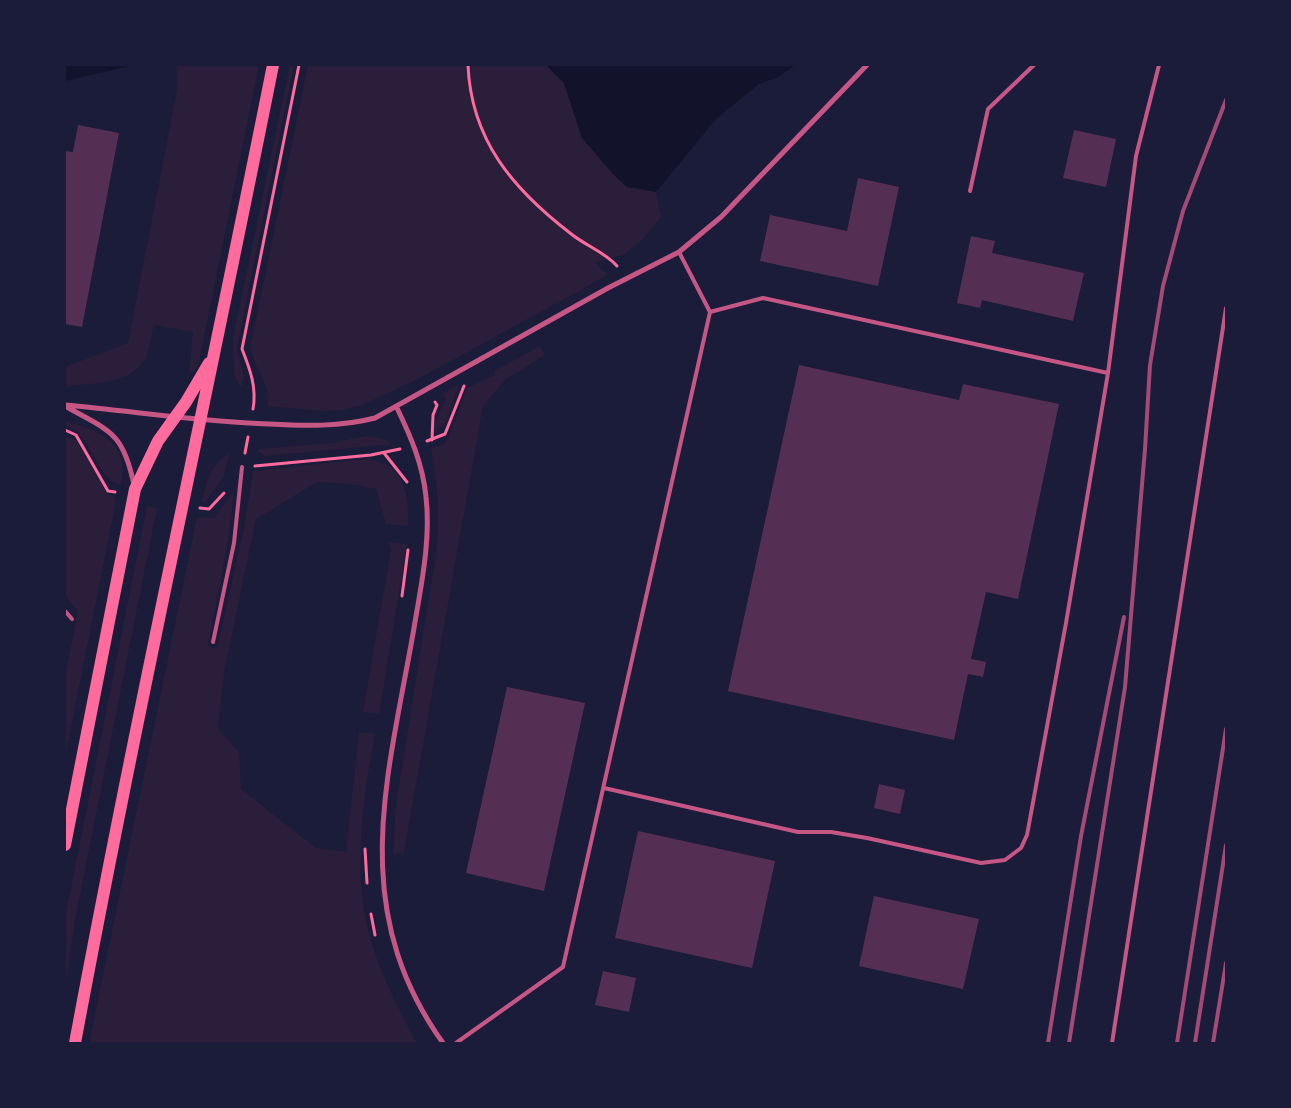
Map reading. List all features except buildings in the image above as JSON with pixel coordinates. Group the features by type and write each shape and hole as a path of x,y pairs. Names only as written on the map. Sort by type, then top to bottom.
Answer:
{"main road":[{"path":"75,1043 118,809 216,352 273,65"},
{"path":"65,845 135,492 158,441 216,352"}],"street":[{"path":"65,405 174,418 250,424 318,426 358,422 375,418 397,408 628,278 679,252 721,217 867,65"},
{"path":"65,405 113,433 130,463 135,492"},
{"path":"397,408 415,445 426,498 426,536 418,606 384,797 380,847 382,879 396,953 424,1016 443,1043"}],"lane":[{"path":"970,191 988,109 1034,65"},
{"path":"604,788 798,832 831,832 867,838 981,863 1004,860 1021,848 1027,835 1108,372 1136,156 1159,65"},
{"path":"456,1043 563,967 710,312 679,252"},
{"path":"710,312 763,298 1108,372"},
{"path":"1112,1043 1162,735 1226,308"},
{"path":"213,642 234,543 242,467"},
{"path":"65,611 72,620"}],"path":[{"path":"255,398 252,374 242,349 299,65"},
{"path":"468,65 469,91 486,141 501,167 541,210 572,235 614,263 628,278"},
{"path":"242,467 371,455 432,440 445,434 465,384"},
{"path":"425,392 437,405 433,415 432,440"},
{"path":"183,505 209,509 225,492 242,467 250,424"},
{"path":"65,430 76,435 108,491 135,492"}],"shaded area":[{"path":"65,65 134,65 65,81"},
{"path":"177,65 259,65 199,362 194,372 189,373 193,332 154,325 147,355 138,368 130,374 109,382 65,386 65,367 128,343 177,90"},
{"path":"290,65 294,65 237,348 244,376 241,388 234,374 233,337"},
{"path":"308,65 546,65 564,83 582,138 613,174 627,187 656,192 661,217 643,239 625,254 595,263 608,275 418,379 362,405 343,410 323,411 268,406 267,389 254,360 251,344"},
{"path":"546,65 795,65 778,77 759,84 717,118 656,192 627,187 613,174 582,138 564,83"},
{"path":"540,346 545,355 506,379 483,406 404,852 393,855 396,804 436,554 438,501 431,448 444,444 448,439 467,388 495,375 494,371"},
{"path":"459,384 445,425 434,432 435,422 446,399 443,394"},
{"path":"65,421 90,429 110,441 121,458 121,485 112,481 105,474 89,447 75,430 65,425"},
{"path":"65,436 76,440 107,493 114,496 116,501 65,757 65,677 78,611 65,596"},
{"path":"367,436 384,439 392,444 265,456 259,452 259,449 330,443"},
{"path":"229,453 224,476 205,502 202,502 210,474 218,462"},
{"path":"367,459 387,465 400,478 406,494 408,526 386,524 376,489 350,484 317,482 256,519 224,672 218,729 239,752 241,789 316,848 346,852 359,732 375,734 367,780 362,827 362,897 369,934 380,966 402,1016 417,1043 89,1043 197,517 214,518 234,491 228,542 208,646 217,649 244,528 253,471"},
{"path":"147,506 157,508 75,920 65,989 65,918"},
{"path":"389,542 407,544 379,714 363,712 391,550"}],"railway":[{"path":"1069,1043 1125,687 1145,449 1150,365 1163,286 1183,211 1226,100"},
{"path":"1048,1043 1081,836 1124,617"},
{"path":"1177,1043 1226,729"},
{"path":"1195,1043 1226,845"},
{"path":"1213,1043 1226,963"}]}
